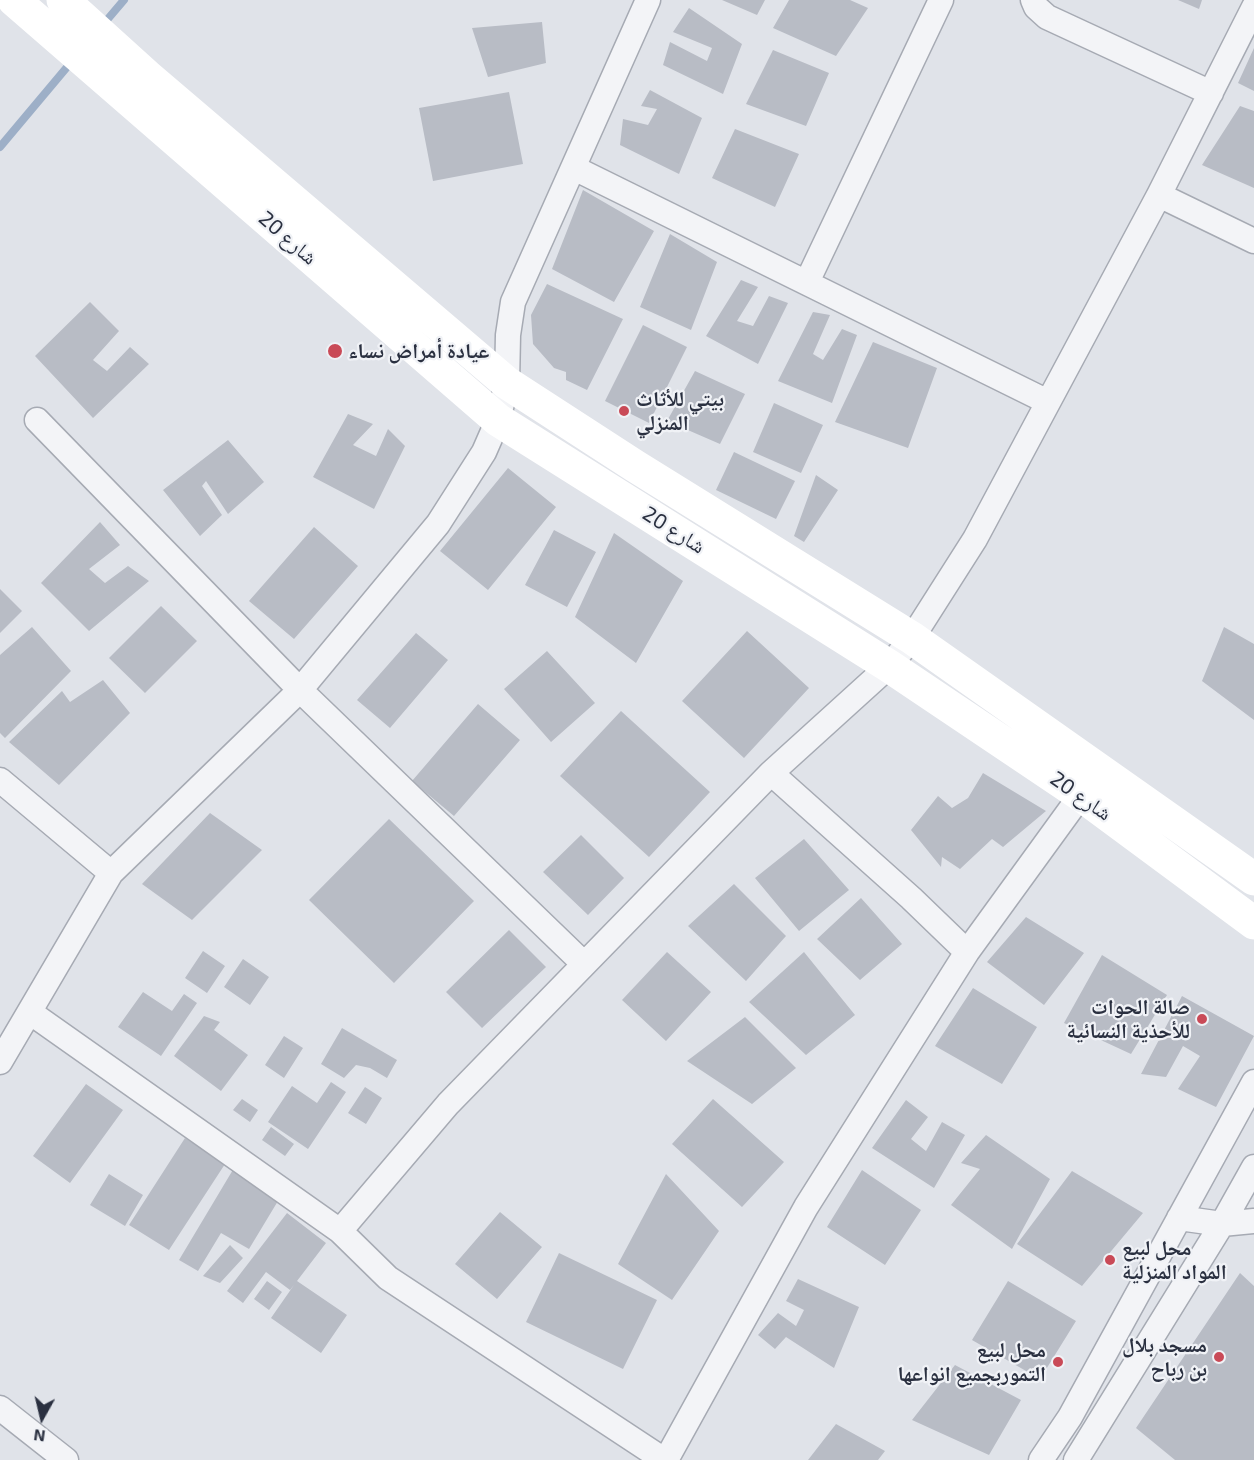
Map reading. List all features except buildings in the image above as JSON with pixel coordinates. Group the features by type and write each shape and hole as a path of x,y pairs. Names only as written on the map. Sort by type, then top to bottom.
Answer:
{"street":[{"path":"63,0 136,86"},
{"path":"0,1062 31,1013 111,873 300,690 438,524 484,452 498,420 507,382 507,335 513,302 648,0"},
{"path":"807,282 941,0"},
{"path":"1033,0 1036,7 1047,17 1210,93"},
{"path":"21,5 136,86"},
{"path":"340,1231 448,1104 771,773 889,666 912,638 957,570 1160,195 1254,7"},
{"name":"شارع 20","path":"136,86 507,382 635,466 912,638 1254,879"},
{"name":"شارع 20","path":"136,86 498,420 889,666 1081,795 1254,923"},
{"path":"574,168 1048,402"},
{"path":"1160,195 1254,241"},
{"path":"37,420 300,690 584,964"},
{"path":"771,773 911,898 967,952"},
{"path":"0,780 111,873"},
{"path":"31,1013 340,1231 388,1278 665,1460 806,1207 967,952 1081,795"},
{"path":"1041,1460 1070,1417 1254,1082"},
{"path":"1076,1460 1222,1224 1254,1167"},
{"path":"1179,1218 1222,1224 1254,1221"},
{"path":"0,1408 66,1460"}],"waterway":[{"path":"101,27 124,0"},
{"path":"0,147 73,60"}],"place":[{"name":"عيادة أمراض نساء","path":"335,351"},
{"name":"بيتي للأثاث المنزلي","path":"624,411"},
{"name":"صالة الحوات للأحذية النسائية","path":"1202,1019"},
{"name":"محل لبيع المواد المنزلية","path":"1110,1260"},
{"name":"مسجد بلال بن رباح","path":"1219,1357"},
{"name":"محل لبيع التموربجميع انواعها","path":"1058,1362"}]}
